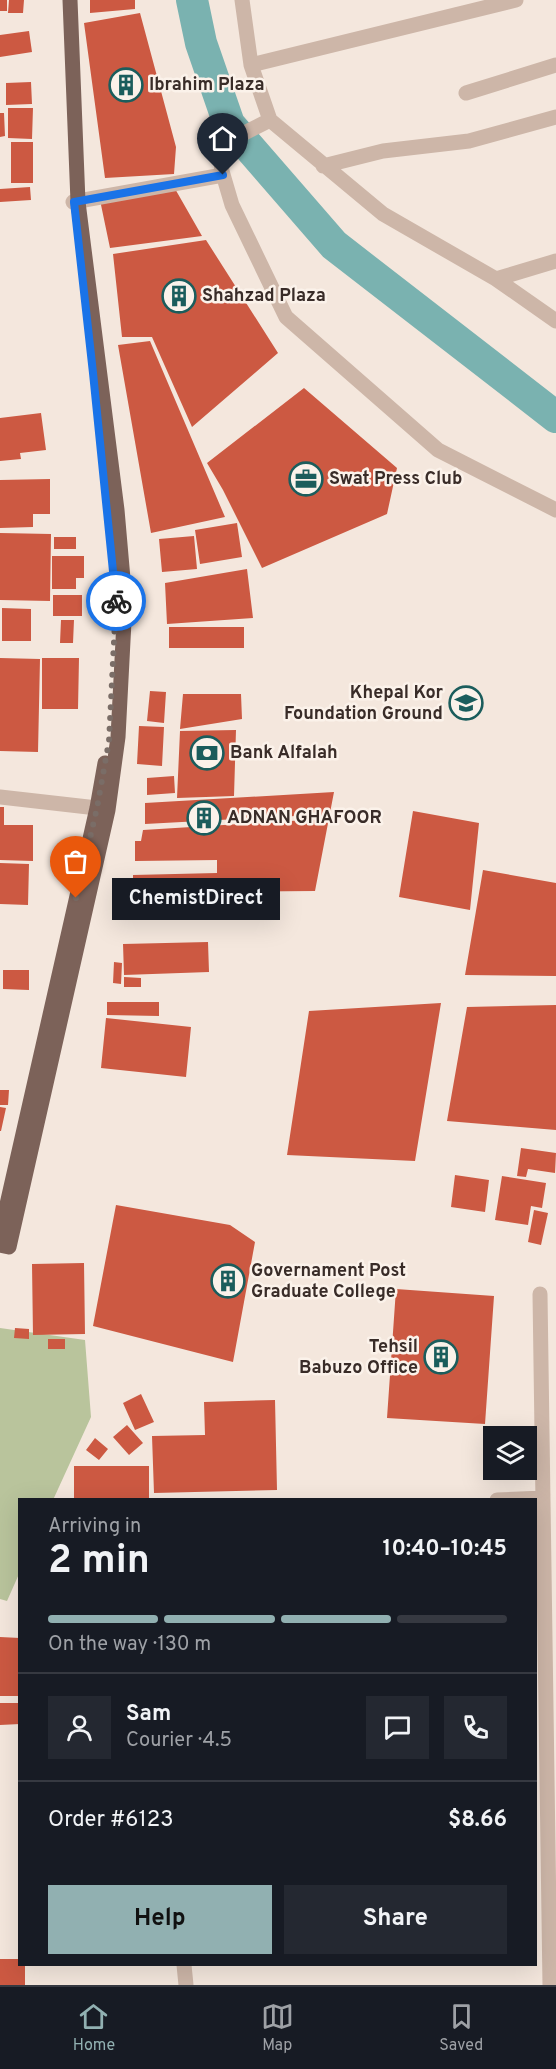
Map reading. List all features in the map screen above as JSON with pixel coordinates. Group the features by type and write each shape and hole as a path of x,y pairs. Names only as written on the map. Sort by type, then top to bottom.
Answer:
{"main road":[{"path":"2,1244 97,808 109,741 116,604 76,202 66,0"},
{"path":"2,1244 108,810 118,737 125,602 117,510 76,202 70,0"}],"street":[{"path":"242,0 251,65 266,122 383,214 496,279 556,321"},
{"path":"251,65 516,0"},
{"path":"466,93 556,65"},
{"path":"323,166 383,151 469,141 556,117"},
{"path":"266,122 219,146 223,175 232,205 286,317 438,450 556,510"},
{"path":"76,202 223,175"},
{"path":"496,279 556,261"},
{"path":"0,797 97,808"},
{"path":"540,1294 550,1985"},
{"path":"537,1498 543,1498"},
{"path":"184,1966 186,1985"}],"green space":[{"path":"0,1328 85,1340 91,1417 54,1498 18,1498 18,1576 7,1601 0,1599"}],"building":[{"path":"0,0 7,0 7,11 0,11"},
{"path":"9,0 24,0 23,13 8,13"},
{"path":"90,0 135,0 135,9 90,13"},
{"name":"Ibrahim Plaza","path":"140,13 176,147 174,174 105,178 84,23"},
{"path":"29,31 32,52 0,57 0,35"},
{"path":"31,82 32,104 6,105 6,83"},
{"path":"8,108 33,108 32,139 8,138"},
{"path":"0,113 4,113 5,136 0,137"},
{"path":"11,142 33,142 33,183 11,183"},
{"path":"30,187 31,200 0,202 0,189"},
{"path":"174,187 202,236 110,248 100,200"},
{"name":"Shahzad Plaza","path":"206,240 278,353 192,427 152,337 122,337 113,254"},
{"path":"150,341 225,517 151,533 118,345"},
{"name":"Swat Press Club","path":"304,388 397,468 387,514 262,568 207,463"},
{"path":"41,413 46,450 20,453 21,459 0,461 0,418"},
{"path":"50,479 50,514 33,514 33,527 0,528 0,480"},
{"path":"237,523 242,557 200,564 195,530"},
{"path":"0,533 51,534 50,601 0,600"},
{"path":"194,536 197,569 162,572 159,539"},
{"path":"54,537 76,537 76,549 54,549"},
{"path":"52,556 84,556 84,578 76,578 76,589 52,589"},
{"path":"247,569 253,618 167,624 165,583"},
{"path":"53,595 82,595 82,616 53,616"},
{"path":"2,608 31,609 31,641 2,641"},
{"path":"61,620 74,620 73,643 60,643"},
{"path":"169,627 244,627 244,648 169,648"},
{"path":"0,658 40,659 38,752 0,751"},
{"path":"42,658 79,658 78,709 42,709"},
{"path":"150,691 166,692 164,723 147,721"},
{"path":"183,694 241,694 242,719 180,729"},
{"path":"139,726 164,727 162,766 137,764"},
{"name":"Bank Alfalah","path":"236,730 234,796 177,798 180,731"},
{"path":"174,776 175,793 147,795 147,778"},
{"path":"334,792 315,891 192,892 192,920 121,920 122,880 133,880 133,875 217,873 217,860 135,861 135,841 141,841 143,830 306,820 314,815 145,824 145,803"},
{"path":"0,807 4,807 4,825 33,825 33,861 0,860"},
{"path":"413,811 479,823 470,910 399,897"},
{"path":"0,863 29,864 28,905 0,904"},
{"path":"483,870 556,883 556,976 465,975"},
{"path":"208,942 209,972 124,975 123,944"},
{"path":"114,962 122,963 121,984 113,983"},
{"path":"3,970 29,970 29,990 3,989"},
{"path":"124,977 141,978 141,987 124,987"},
{"path":"107,1002 159,1002 159,1016 107,1015"},
{"path":"441,1003 415,1161 287,1155 309,1011"},
{"path":"556,1005 556,1130 447,1121 467,1007"},
{"path":"106,1018 191,1027 186,1077 101,1068"},
{"path":"0,1090 9,1090 8,1105 0,1105"},
{"path":"0,1107 6,1108 1,1131 0,1131"},
{"path":"521,1148 556,1153 555,1173 528,1169 526,1177 517,1176"},
{"path":"455,1175 489,1180 485,1212 451,1207"},
{"path":"502,1176 546,1183 542,1208 531,1206 528,1225 495,1220"},
{"name":"Governament Post Graduate College","path":"116,1205 230,1225 255,1242 233,1362 93,1326"},
{"path":"534,1210 548,1213 541,1245 528,1242"},
{"path":"84,1263 85,1334 33,1335 32,1264"},
{"name":"Tehsil Babuzo Office","path":"396,1289 494,1296 485,1424 387,1418"},
{"path":"15,1328 29,1329 29,1339 14,1338"},
{"path":"48,1339 65,1339 65,1349 48,1349"},
{"path":"141,1394 154,1422 135,1430 123,1403"},
{"path":"275,1400 277,1490 154,1493 152,1436 205,1435 204,1402"},
{"path":"127,1425 143,1443 129,1455 113,1437"},
{"path":"95,1438 108,1449 99,1460 86,1450"},
{"path":"74,1466 149,1466 149,1498 74,1498"},
{"path":"0,1637 18,1638 18,1696 0,1696"},
{"path":"0,1703 18,1703 18,1724 0,1725"},
{"path":"0,1959 18,1959 18,1966 25,1966 25,1985 0,1985"}],"waterway":[{"path":"192,0 201,43 229,124 334,245 556,417"}],"way so far":[{"path":"76,898 97,808 109,741 116,601"}],"place":[{"name":"Ibrahim Plaza","path":"126,85"},
{"name":"Shahzad Plaza","path":"179,296"},
{"name":"Swat Press Club","path":"306,479"},
{"name":"Khepal Kor Foundation Ground","path":"466,703"},
{"name":"Bank Alfalah","path":"207,753"},
{"name":"ADNAN GHAFOOR","path":"204,818"},
{"name":"ChemistDirect","path":"76,898"},
{"name":"Governament Post Graduate College","path":"228,1281"},
{"name":"Tehsil Babuzo Office","path":"441,1357"}],"route":[{"path":"116,601 74,202 223,175"}]}
